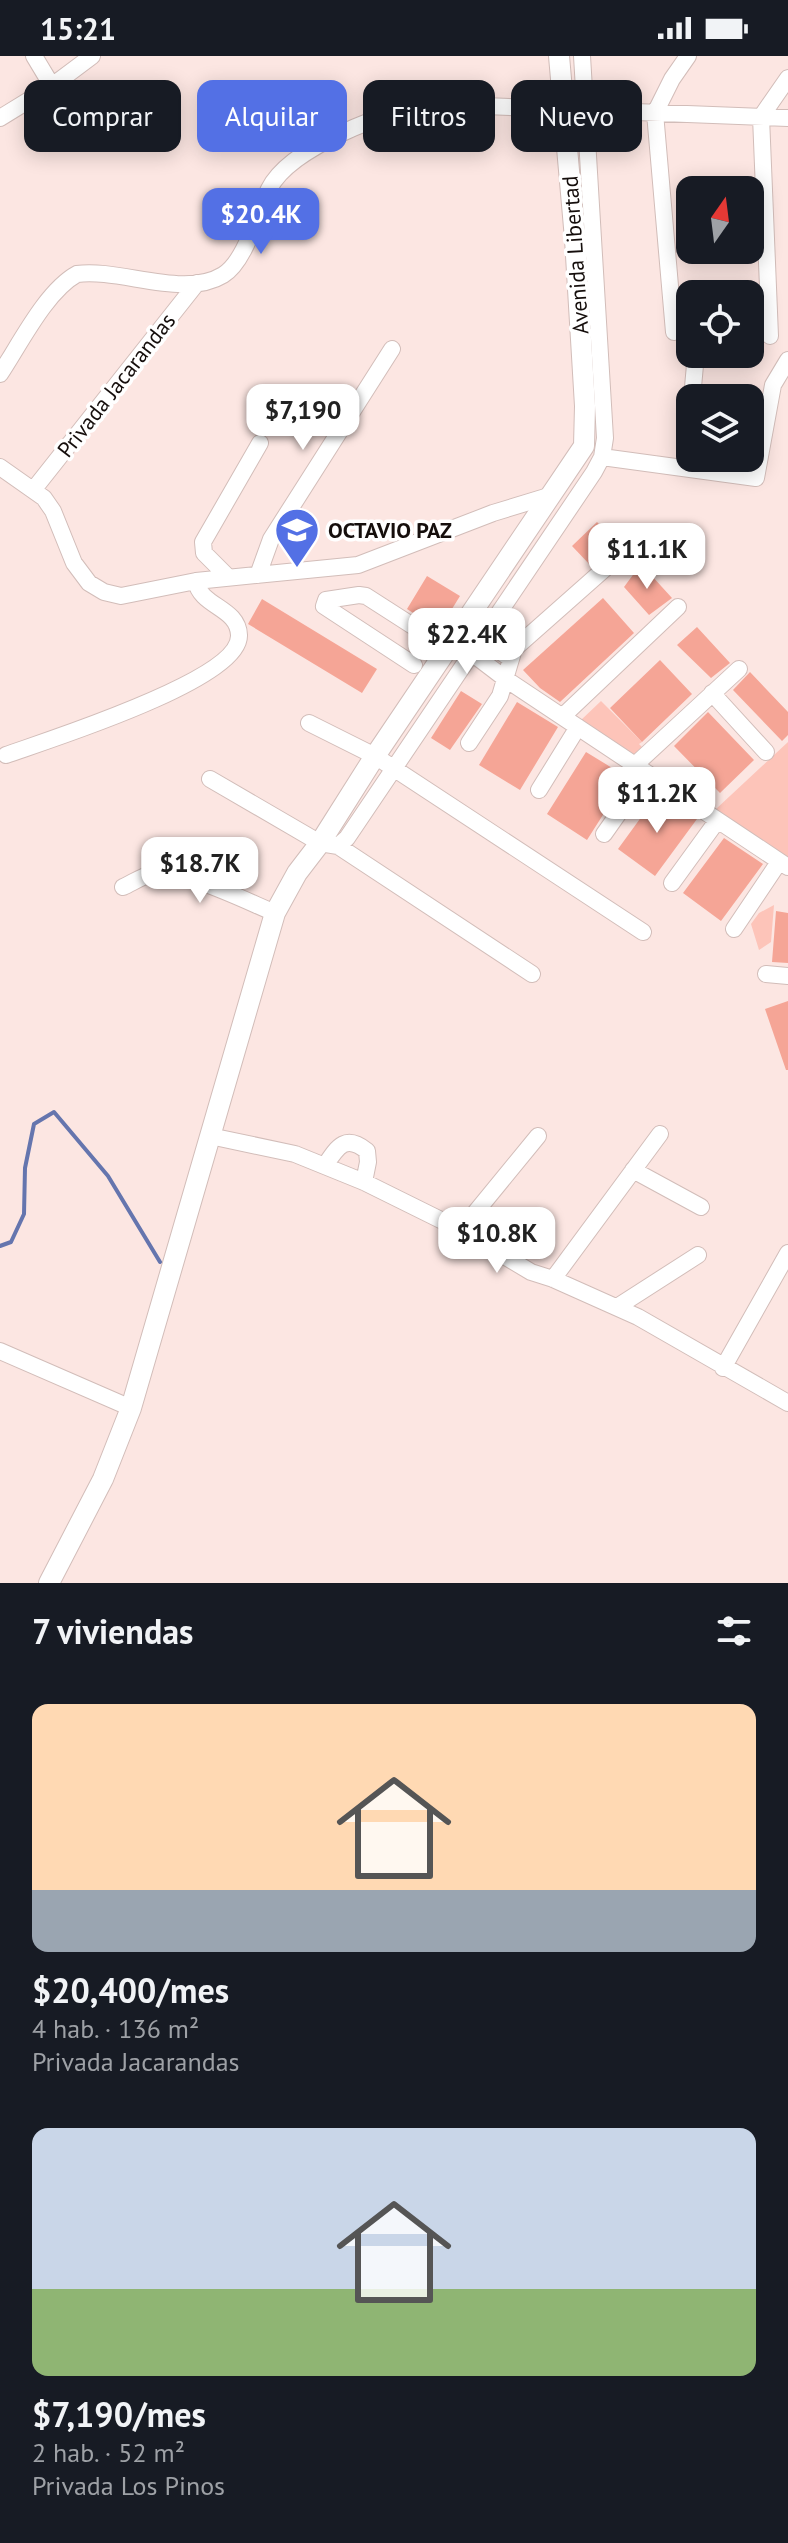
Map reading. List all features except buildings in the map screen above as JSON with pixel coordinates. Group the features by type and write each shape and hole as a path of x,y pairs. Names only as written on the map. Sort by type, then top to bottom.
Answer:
{"main road":[{"name":"Avenida Libertad","path":"559,56 560,80"},
{"name":"Avenida Libertad","path":"552,495 580,454 586,438 575,239 566,152"},
{"path":"49,1583 97,1491 131,1408 275,913 297,873 329,845 375,756 552,495"}],"street":[{"path":"34,56 48,80"},
{"path":"60,80 92,56"},
{"path":"582,56 584,80"},
{"path":"674,332 655,113 688,56"},
{"path":"770,336 761,117 788,78"},
{"path":"0,118 24,103"},
{"path":"2,366 47,303 67,279 77,274 197,283 223,275 232,267 276,177 351,128 410,107 433,104 511,108"},
{"path":"642,113 788,118"},
{"path":"329,845 347,838 602,457 605,438 588,152"},
{"name":"Privada Jacarandas","path":"34,489 197,283"},
{"path":"258,575 271,539 392,349"},
{"path":"764,434 773,385 788,360"},
{"path":"228,577 204,553 203,542 260,443"},
{"path":"602,457 676,466"},
{"path":"0,487 6,470 34,489 53,511 74,563 96,589 113,595 130,596 196,581 358,565 493,513 552,495"},
{"path":"717,472 756,478 757,472"},
{"path":"469,743 500,696 514,649 627,549"},
{"path":"6,755 138,708 206,673 229,657 238,644 238,627 227,612 202,597 196,581"},
{"path":"414,665 324,606 326,600 366,596 455,637 507,680 784,865 734,929"},
{"path":"563,716 678,607"},
{"path":"455,637 481,638 511,659"},
{"path":"604,834 641,769 712,693 739,669"},
{"path":"712,693 766,752"},
{"path":"309,723 375,756 643,932"},
{"path":"539,790 578,727"},
{"path":"210,779 329,845 532,974"},
{"path":"672,883 717,821"},
{"path":"123,887 151,874 168,874 185,877 275,913"},
{"path":"766,974 788,976"},
{"path":"553,1279 660,1134"},
{"path":"210,1136 278,1149 326,1164 461,1230 531,1272 617,1307 788,1403"},
{"path":"461,1230 538,1136"},
{"path":"326,1164 336,1148 348,1142 358,1144 367,1151 364,1182"},
{"path":"633,1170 701,1207"},
{"path":"723,1368 788,1253"},
{"path":"617,1307 698,1255"},
{"path":"0,1351 131,1408"}],"shaded area":[{"path":"601,701 642,742 639,744 645,750 636,759 580,721"},
{"path":"788,742 788,862 716,809"},
{"path":"774,905 771,942 759,950 751,924 759,913"}],"waterway":[{"path":"0,1246 11,1242 24,1214 25,1168 34,1124 54,1112 108,1176 160,1262"}],"place":[{"name":"OCTAVIO PAZ","path":"297,569"}]}
